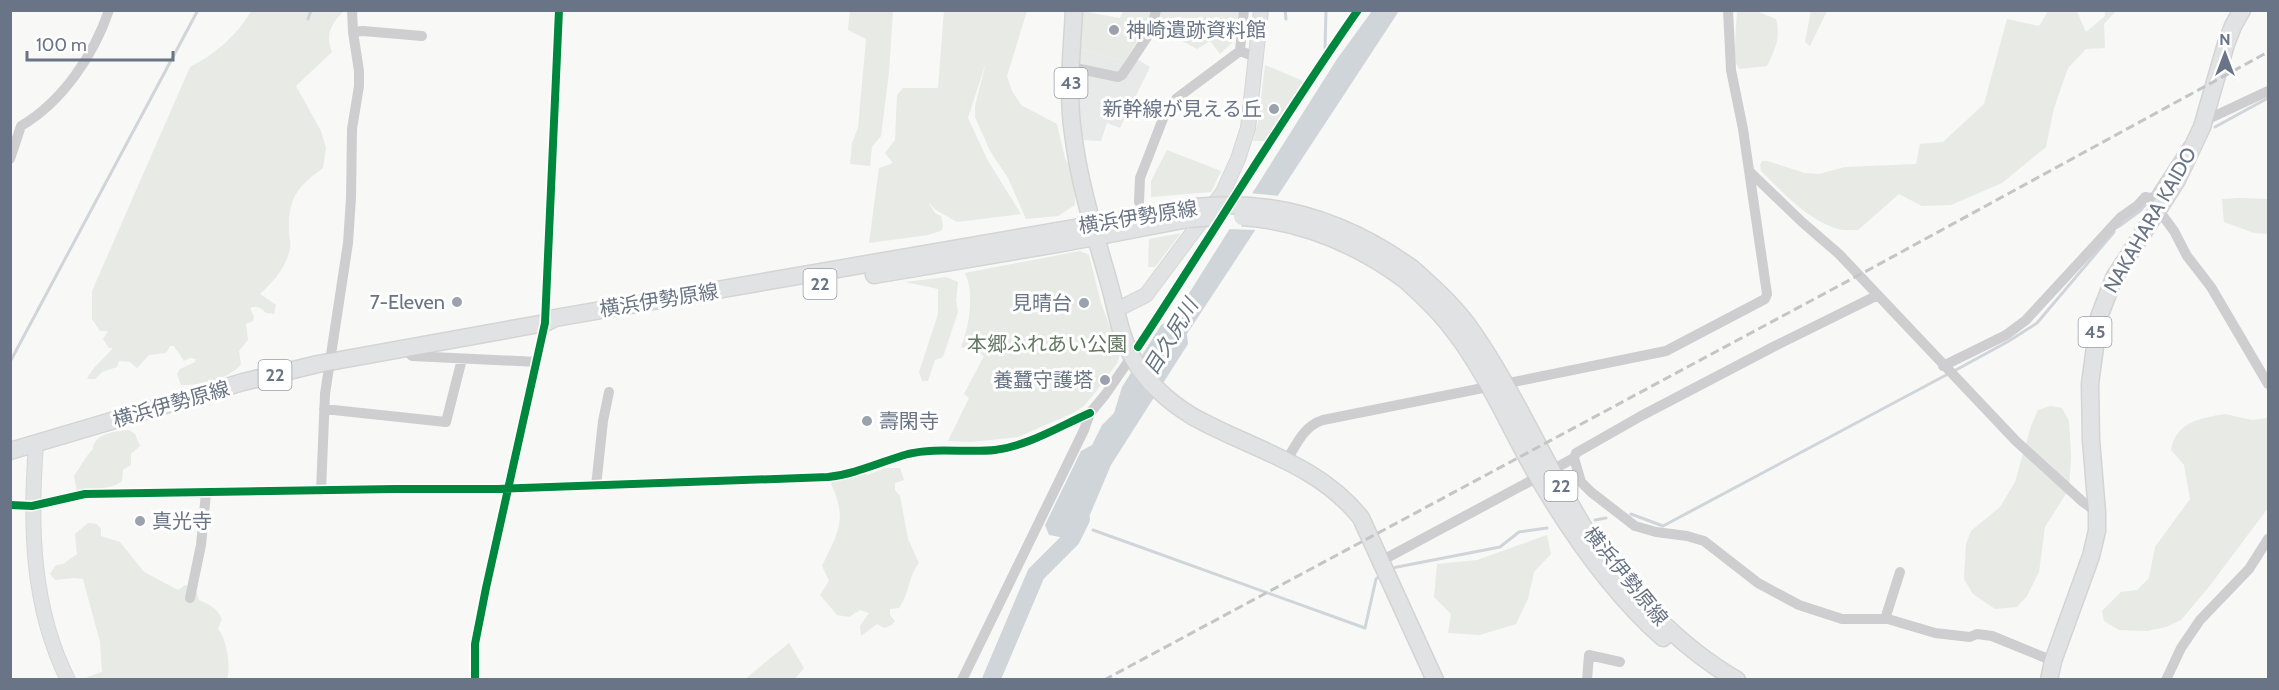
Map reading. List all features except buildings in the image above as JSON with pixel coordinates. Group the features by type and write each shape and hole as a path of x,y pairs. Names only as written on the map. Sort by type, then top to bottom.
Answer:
{"main road":[{"name":"43","path":"1074,10 1070,101 1072,133 1094,230"},
{"name":"NAKAHARA KAIDO","path":"2049,680 2053,661 2091,556 2097,531 2090,390 2095,334 2103,302 2114,278 2176,180 2204,121 2226,44 2242,10"},
{"name":"横浜伊勢原線","path":"10,451 243,382 328,362 544,323 555,318 1192,213 1269,219 1294,225 1358,249 1408,274 1496,386 1545,473 1577,540 1609,582 1645,622 1688,660 1715,680"},
{"name":"横浜伊勢原線","path":"1094,230 1116,310 1132,357 1161,394 1195,417 1287,460"},
{"path":"1287,460 1328,484 1348,502 1361,518 1435,680"},
{"name":"横浜伊勢原線","path":"1545,473 1619,575 1656,617 1696,653 1737,680"}],"street":[{"path":"10,159 16,123 35,118 78,72 89,56 109,10"},
{"path":"321,491 328,362 348,243 351,198 352,129 359,71 352,10"},
{"path":"475,680 475,644 544,323 559,10"},
{"path":"1071,67 1118,77 1122,75 1151,31 1156,10"},
{"path":"1139,202 1140,178 1166,111 1177,98 1240,51 1244,10"},
{"path":"1116,310 1146,295 1223,192 1238,159 1248,128 1261,10"},
{"path":"1287,460 1299,439 1312,424 1323,420 1666,351 1765,299 1767,294 1749,171 1731,70 1728,10"},
{"path":"353,32 422,36"},
{"path":"1240,51 1256,57"},
{"path":"2204,121 2268,91"},
{"path":"1749,171 1839,254 2016,441 2097,512"},
{"path":"1947,369 2006,335 2026,320 2121,217 2145,197 2160,202 2187,256 2211,287 2268,384"},
{"path":"1384,568 1574,458 1576,453 1641,416 1878,295"},
{"path":"404,348 412,356 537,362"},
{"path":"962,680 1084,430 1090,413 1132,357"},
{"path":"324,409 446,422 462,359"},
{"path":"596,486 603,421 609,392"},
{"path":"10,505 32,506 85,494 507,489 847,475 909,454 930,451 981,451 1017,445 1090,413"},
{"path":"36,444 32,506 33,545 40,598 59,662 68,680"},
{"path":"1574,458 1581,482 1635,526 1704,541 1758,584 1799,604 1842,619 1885,619 1935,633 1970,637 1977,634 1992,636 2053,661"},
{"path":"190,598 201,545 206,493"},
{"path":"2166,680 2181,648 2200,620 2248,569 2268,539"},
{"path":"1885,619 1900,572"},
{"path":"1587,680 1589,655 1620,662"}],"shaded area":[{"path":"1078,49 1125,61 1130,55 1150,67 1120,128 1107,123 1101,141 1081,140"}],"green space":[{"path":"252,10 344,11 330,30 329,40 332,52 296,86 321,131 326,148 323,168 301,187 290,209 290,247 287,259 277,276 260,294 276,305 274,314 266,313 257,307 250,308 254,317 253,321 246,324 248,340 239,351 241,364 223,377 196,384 181,385 177,374 180,369 195,362 196,359 190,358 184,361 174,346 170,346 166,353 149,355 137,368 130,362 119,361 117,367 102,372 95,379 87,379 113,348 109,348 103,339 108,331 100,331 92,319 92,291 190,67 225,43 240,28"},
{"path":"850,11 893,11 889,72 881,136 872,147 870,166 850,164 852,143 858,128 866,39 848,30"},
{"path":"944,11 1027,11 1007,76 1012,91 1021,105 1057,124 1065,158 1075,178 1075,205 1058,216 1026,219 1008,178 990,151 975,117 975,106 986,62 968,118 987,159 1021,214 957,222 936,210 928,202 935,213 941,216 943,226 941,231 928,235 869,243 879,168 893,163 885,153 895,140 897,95 903,88 938,88"},
{"path":"1081,11 1120,18 1123,11 1239,11 1234,41 1220,54 1210,41 1197,49 1155,26 1146,27 1125,61 1078,49"},
{"path":"1737,11 1756,11 1776,19 1778,32 1776,43 1767,66 1740,69 1734,61"},
{"path":"1811,11 1827,11 1810,46 1805,42"},
{"path":"2048,11 2078,11 2086,32 2105,16 2105,11 2116,11 2104,24 2105,48 2086,49 2068,68 2054,108 2046,147 2002,183 1951,205 1922,206 1899,194 1858,230 1840,230 1824,224 1795,204 1761,171 1762,161 1805,173 1819,174 1845,167 1916,164 1920,144 1943,142 1984,104 2007,19 2039,26"},
{"path":"1265,65 1301,80 1304,84 1265,141 1253,141 1258,121"},
{"path":"1167,150 1221,171 1211,192 1151,197 1151,181"},
{"path":"2222,199 2268,199 2268,234 2254,233 2224,222"},
{"path":"1181,233 1155,267 1148,267 1149,239"},
{"name":"本郷ふれあい公園","path":"1080,251 1089,255 1101,303 1121,347 1118,362 1084,406 1073,413 1018,437 971,442 948,441 969,398 964,394 984,356 961,347 970,310 970,290 965,273"},
{"path":"946,277 958,282 956,301 958,312 943,357 935,360 928,381 922,381 919,372 938,314 938,289 905,282"},
{"path":"2050,406 2062,408 2069,421 2071,457 2069,489 2045,527 2039,572 2027,596 2017,607 1995,609 1973,594 1964,579 1966,544 1971,531 2000,507 2015,482 2038,410"},
{"path":"2225,414 2252,420 2268,418 2268,508 2181,620 2166,627 2147,631 2119,630 2104,621 2102,611 2121,592 2137,590 2149,578 2155,547 2190,499 2184,465 2171,450 2174,441 2178,433 2190,423"},
{"path":"129,430 135,434 140,446 131,454 131,465 123,470 122,481 106,488 77,492 74,476 97,440 111,432"},
{"path":"886,468 900,468 904,480 895,483 895,490 900,496 908,539 919,563 899,608 890,609 890,615 895,621 892,625 884,628 877,624 861,636 860,626 869,613 860,610 849,617 837,615 820,595 829,581 822,566 836,535 840,517 831,484 836,476 859,470 867,475"},
{"path":"88,523 97,524 101,529 101,536 120,542 144,572 178,590 185,585 195,587 199,600 218,612 222,619 218,629 224,639 227,653 229,668 227,679 88,679 87,677 102,672 100,642 83,579 55,580 50,574 56,565 63,564 77,554 75,534"},
{"path":"1547,535 1551,554 1534,572 1528,599 1516,624 1480,635 1448,633 1451,614 1434,597 1437,564 1477,560"},
{"path":"789,643 804,668 795,679 745,679"}],"water":[{"path":"1372,11 1399,11 1187,334 1188,344 1111,465 1081,536 1071,539 1049,535 1045,525 1081,451 1092,445 1102,425 1114,413 1122,387 1161,325 1174,317 1337,59"}],"pier":[{"path":"1249,193 1280,196 1258,230 1226,229"}],"waterway":[{"path":"10,362 198,10"},
{"path":"308,19 311,10"},
{"path":"1285,10 1286,19"},
{"path":"1325,48 1326,10"},
{"path":"2215,127 2268,98"},
{"path":"2152,194 2185,143"},
{"path":"2118,227 2145,205"},
{"path":"1954,371 2037,323 2114,232"},
{"path":"1631,514 1663,526 1948,374"},
{"path":"1595,520 1606,518"},
{"name":"目久尻川","path":"991,680 1036,574 1071,539 1081,519"},
{"path":"1392,568 1500,547 1519,532 1547,528"},
{"path":"1093,530 1365,628 1376,579 1380,576"}],"railway":[{"path":"1104,680 1872,268 2268,52"}],"cycle path":[{"path":"475,680 475,644 545,323 559,10"},
{"path":"1138,347 1358,10"},
{"path":"10,505 32,506 85,494 497,489 828,477 919,452 984,451 1007,448 1032,440 1090,413"}],"place":[{"name":"神崎遺跡資料館","path":"1114,30"},
{"name":"新幹線が見える丘","path":"1274,109"},
{"name":"7-Eleven","path":"457,302"},
{"name":"見晴台","path":"1084,303"},
{"name":"養蠶守護塔","path":"1105,380"},
{"name":"壽閑寺","path":"867,421"},
{"name":"真光寺","path":"140,521"}]}
